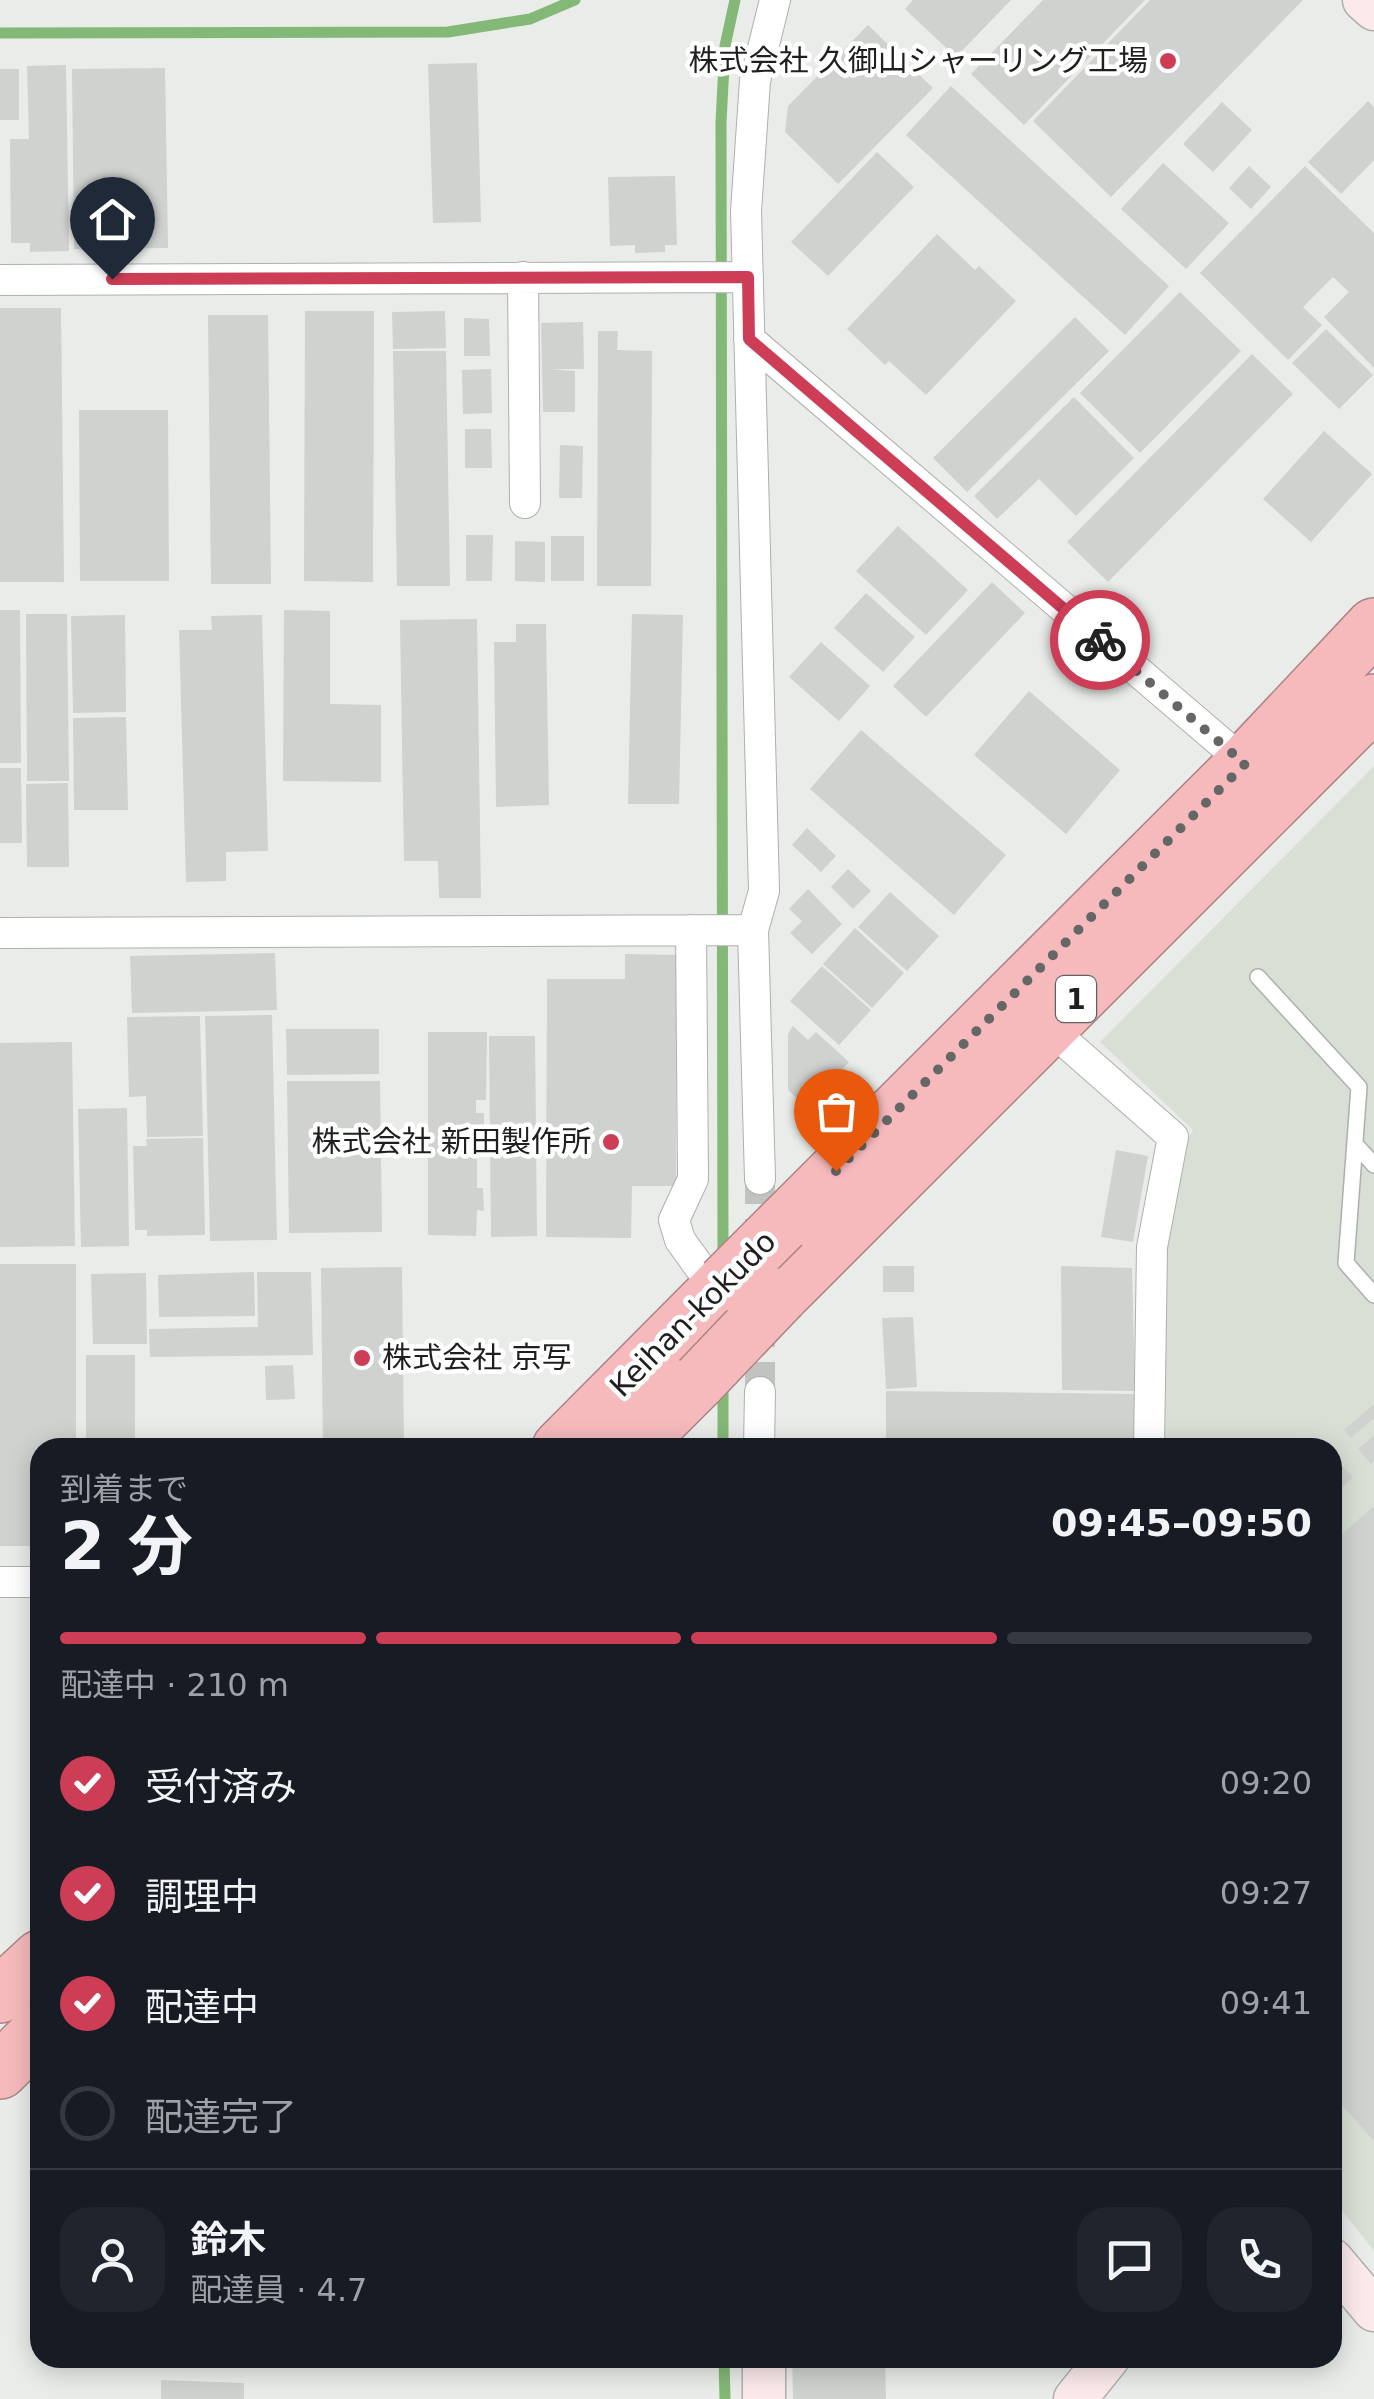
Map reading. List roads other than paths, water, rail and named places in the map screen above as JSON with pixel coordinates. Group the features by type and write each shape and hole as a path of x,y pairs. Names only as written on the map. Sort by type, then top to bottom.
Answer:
{"highway":[{"name":"Keihan-kokudo","path":"570,1438 720,1286 771,1202 1245,764 1374,626"},
{"name":"Keihan-kokudo","path":"642,1438 1374,702"},
{"path":"0,1995 30,1967"},
{"path":"0,2070 30,2041"}],"street":[{"path":"771,1202 753,930 764,891 746,210 755,80 775,0"},
{"path":"1364,0 1374,8"},
{"path":"0,280 748,277"},
{"path":"522,278 525,503"},
{"path":"749,339 1245,764"},
{"path":"691,930 693,1180 674,1220 680,1240 720,1286"},
{"path":"0,933 753,930"},
{"path":"1048,1027 1173,1137 1152,1248 1149,1438"},
{"path":"760,1392 760,1438"},
{"path":"0,1582 30,1582"},
{"path":"1342,2272 1374,2310"},
{"path":"764,2368 764,2399"},
{"path":"1074,2399 1100,2368"}],"lane":[{"path":"1258,978 1359,1087 1346,1263 1374,1295"},
{"path":"1354,1144 1374,1165"}],"waterway":[{"path":"0,33 448,32 530,19 575,0"},
{"path":"723,1258 721,122 725,46 735,0"},
{"path":"723,1382 723,1438"},
{"path":"724,2368 725,2399"}],"tunnel":[{"path":"760,1179 760,1249"},
{"path":"760,1320 760,1392"}],"place":[{"name":"株式会社 久御山シャーリング工場","path":"1168,61"},
{"name":"株式会社 新田製作所","path":"611,1142"},
{"name":"株式会社 京写","path":"362,1358"}]}
